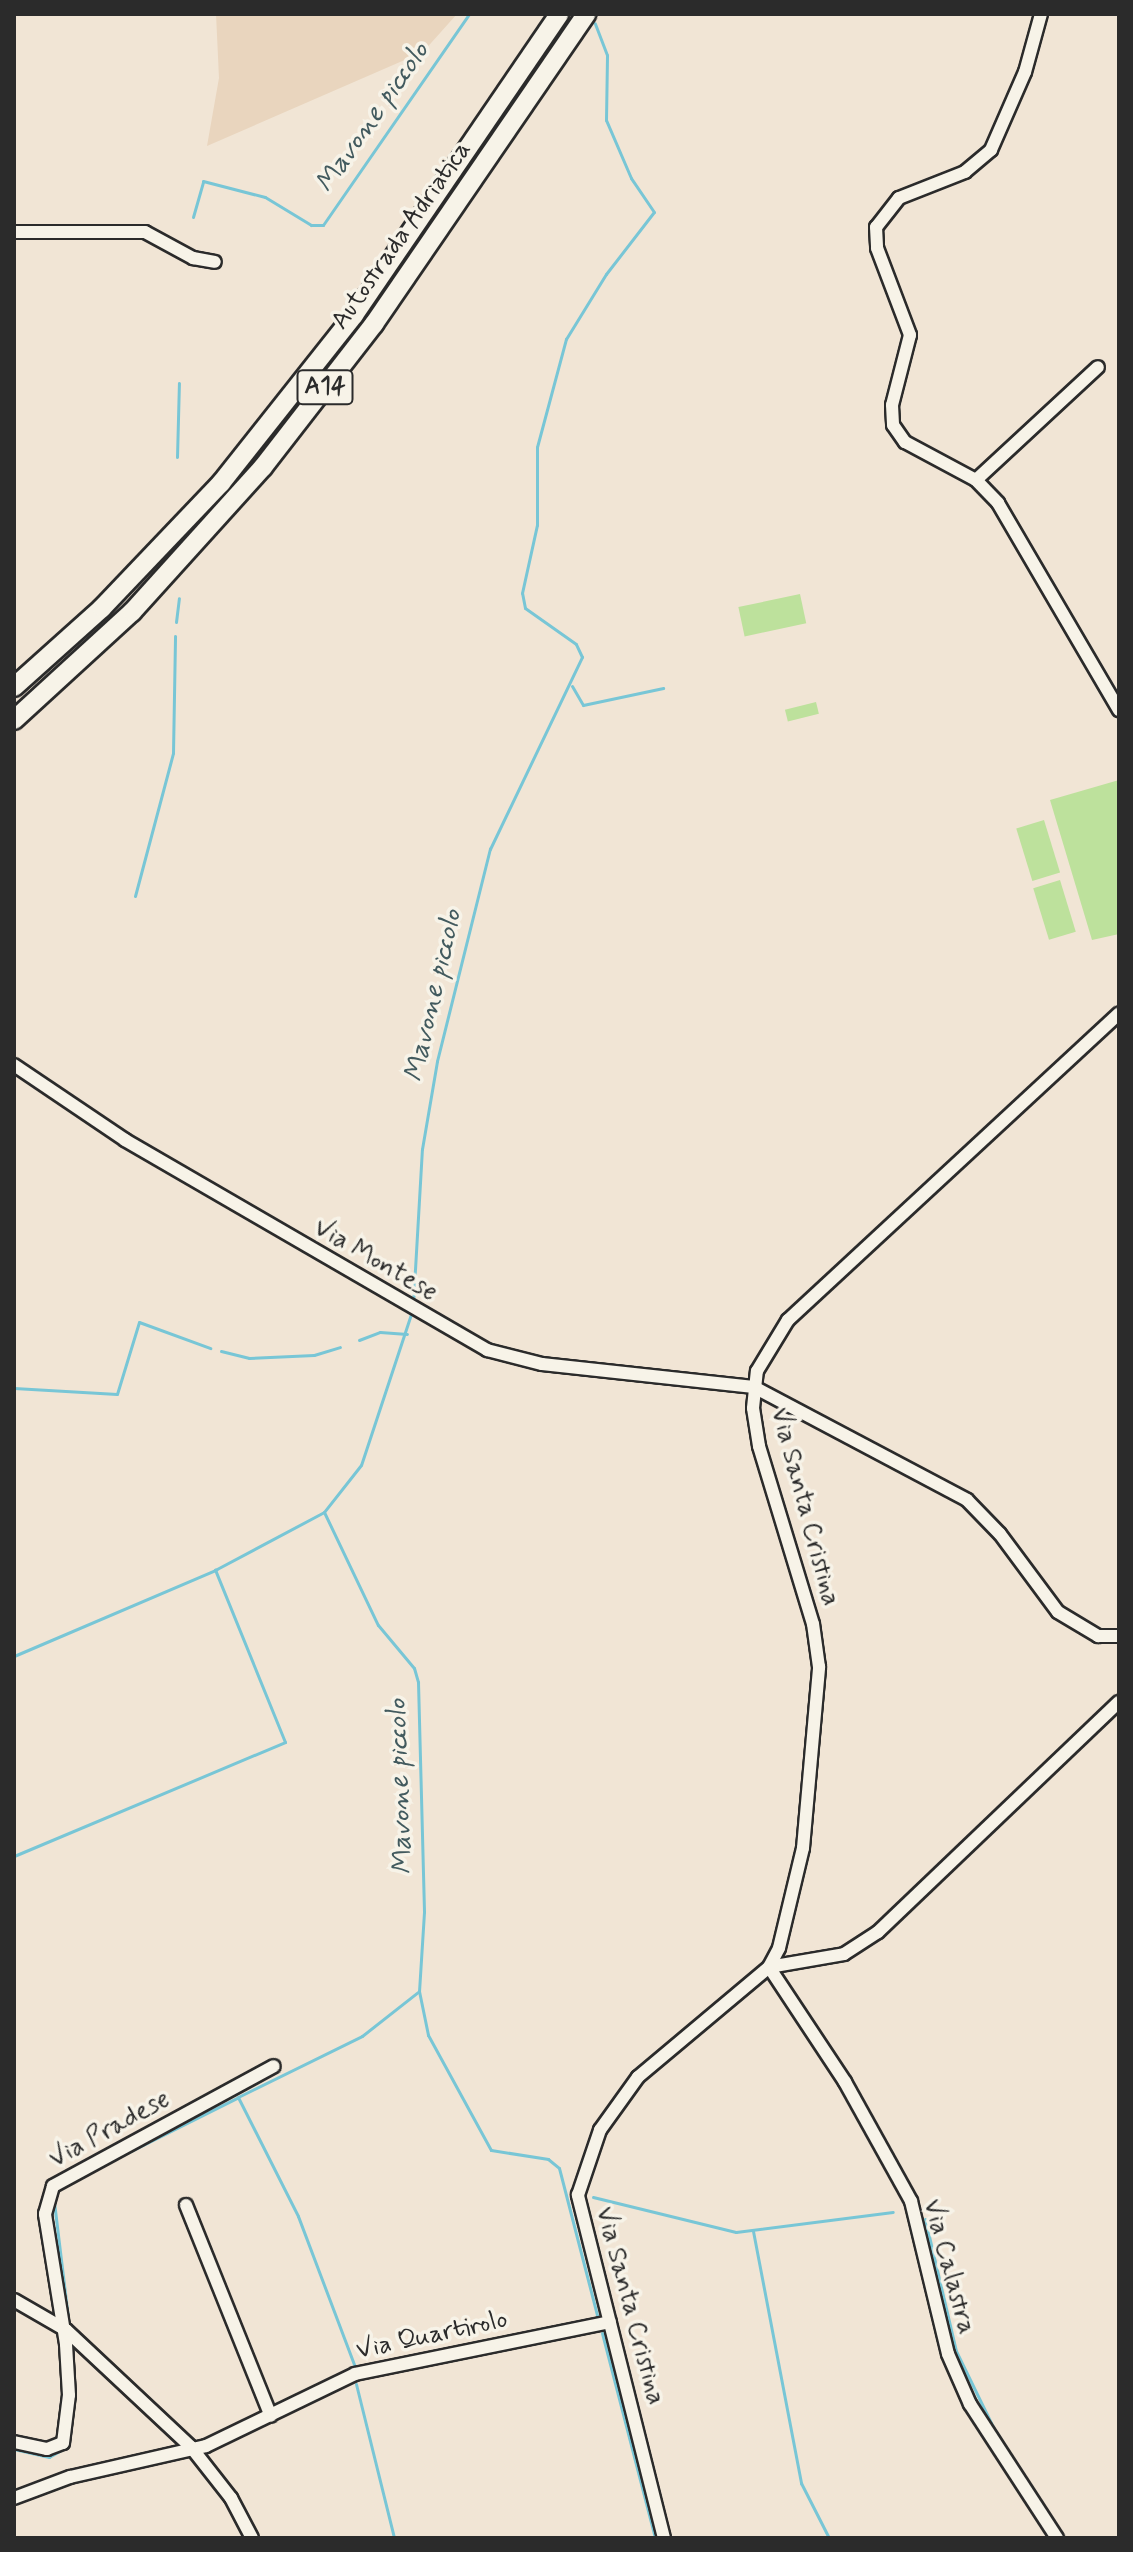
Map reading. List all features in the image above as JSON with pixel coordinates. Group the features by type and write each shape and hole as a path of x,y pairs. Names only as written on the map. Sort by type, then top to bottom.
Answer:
{"highway":[{"name":"Autostrada Adriatica","path":"14,687 102,608 221,483 354,315 559,14"},
{"name":"Autostrada Adriatica","path":"14,720 132,612 263,467 374,324 586,14"}],"street":[{"path":"1041,14 1025,72 991,150 965,172 899,198 876,227 877,248 910,335 892,405 893,425 905,442 976,480 1012,523 1119,710"},
{"path":"14,232 145,232 193,258 215,262"},
{"path":"976,480 1098,367"},
{"name":"Via Santa Cristina","path":"664,2538 578,2195 600,2130 638,2077 769,1967 779,1948 803,1848 819,1667 813,1624 759,1446 754,1387 767,1349 788,1320 1119,1014"},
{"name":"Via Montese","path":"14,1065 125,1140 403,1303 513,1359 754,1387"},
{"path":"754,1387 967,1500 1000,1534 1058,1612 1098,1636 1119,1636"},
{"path":"769,1967 844,1954 878,1932 1119,1702"},
{"name":"Via Calastra","path":"769,1967 845,2082 911,2201 948,2354 965,2392 1057,2538"},
{"name":"Via Pradese","path":"14,2442 47,2449 63,2443 69,2395 64,2328 45,2214 53,2186 274,2066"},
{"path":"186,2205 271,2416"},
{"path":"14,2300 64,2328 191,2447 231,2498 252,2538"},
{"name":"Via Quartirolo","path":"14,2498 70,2477 206,2446 355,2374 610,2322"}],"shaded area":[{"path":"216,14 457,14 423,52 207,146 219,78"}],"green space":[{"path":"800,594 806,623 745,636 738,607"},
{"path":"816,702 819,714 788,721 785,710"},
{"path":"1119,780 1119,934 1092,940 1050,800"},
{"path":"1044,820 1060,873 1032,881 1016,828"},
{"path":"1060,880 1076,932 1049,940 1033,888"}],"waterway":[{"name":"Mavone piccolo","path":"193,217 203,181 265,197 311,225 323,225 469,14"},
{"name":"Mavone piccolo","path":"413,1304 422,1149 437,1061 490,849 582,657 576,644 525,608 522,593 537,525 537,447 566,339 606,274 654,212 631,178 606,120 607,55 595,23"},
{"name":"Mavone piccolo","path":"177,457 179,383"},
{"name":"Mavone piccolo","path":"176,622 179,598"},
{"name":"Mavone piccolo","path":"135,896 173,753 175,636"},
{"name":"Mavone piccolo","path":"572,686 583,705 663,688"},
{"name":"Mavone piccolo","path":"412,1311 361,1465 324,1512 378,1625 414,1668 418,1682 424,1912 419,1991 428,2035 491,2150 548,2159 559,2168 598,2319"},
{"name":"Mavone piccolo","path":"14,1388 117,1394 139,1322 210,1348"},
{"name":"Mavone piccolo","path":"359,1340 380,1332 407,1334"},
{"name":"Mavone piccolo","path":"221,1351 249,1358 314,1355 340,1347"},
{"name":"Mavone piccolo","path":"14,1856 285,1742 215,1570 324,1512"},
{"name":"Mavone piccolo","path":"14,1656 216,1570"},
{"name":"Mavone piccolo","path":"355,2367 298,2216 238,2097 362,2036 418,1992"},
{"name":"Mavone piccolo","path":"119,2157 237,2098"},
{"path":"593,2197 736,2232 893,2212"},
{"name":"Mavone piccolo","path":"54,2202 68,2317"},
{"path":"925,2219 956,2351 993,2427 1063,2538"},
{"path":"753,2231 801,2483 829,2538"},
{"name":"Mavone piccolo","path":"602,2333 655,2538"},
{"name":"Mavone piccolo","path":"356,2384 394,2538"},
{"name":"Mavone piccolo","path":"14,2449 49,2457 66,2447"}]}
